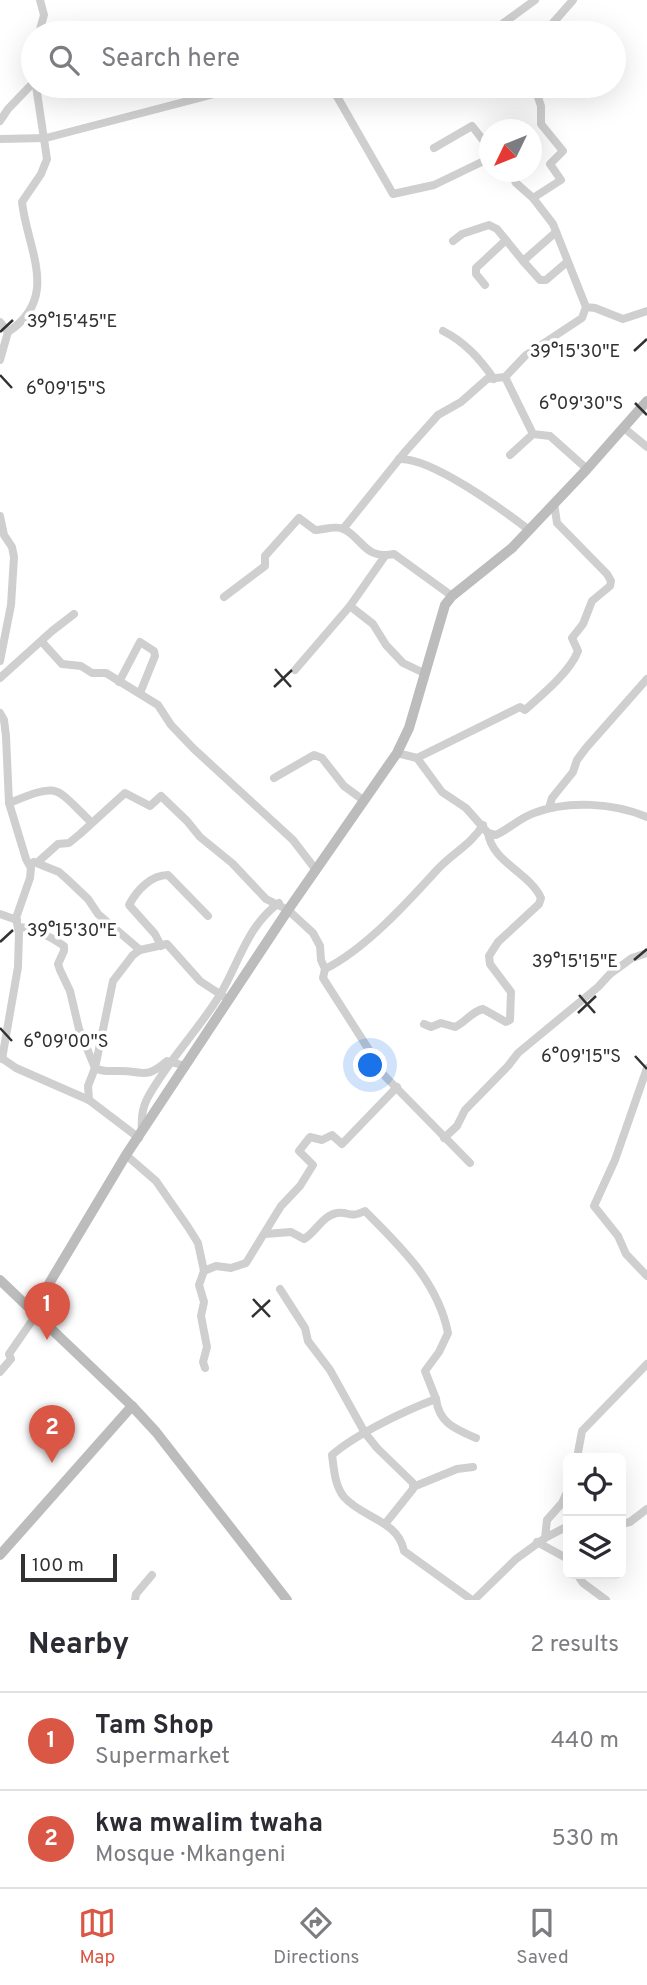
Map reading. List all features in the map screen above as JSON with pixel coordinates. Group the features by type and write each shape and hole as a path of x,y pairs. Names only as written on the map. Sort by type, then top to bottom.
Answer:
{"street":[{"path":"40,0 44,15 42,21"},
{"path":"509,21 535,0"},
{"path":"555,21 573,0"},
{"path":"0,121 8,108 21,96"},
{"path":"0,360 8,332 19,325 29,312 38,288 38,266 22,202 41,174 47,159 46,138 38,98"},
{"path":"0,139 46,138 199,98"},
{"path":"338,98 393,194 435,185 479,163"},
{"path":"533,198 561,180 550,164 563,151 541,124 538,98"},
{"path":"434,148 472,126 479,135"},
{"path":"344,529 438,415 461,402 487,379 505,377 526,355 582,318 586,307 553,224 533,198 516,182"},
{"path":"453,241 462,233 489,225 496,229 540,280 546,280 568,262"},
{"path":"523,261 556,232"},
{"path":"485,285 476,274 476,268 506,240"},
{"path":"586,307 623,319 647,311"},
{"path":"0,322 8,332"},
{"path":"443,331 456,337 471,350 494,379"},
{"path":"505,377 533,434"},
{"path":"0,1372 11,1359 9,1354 36,1315 47,1287 126,1155 186,1066 225,998 283,907 316,870 397,753 409,728 445,605 452,596 512,548 647,401"},
{"path":"624,428 647,447"},
{"path":"510,454 533,434 550,436 587,469"},
{"path":"399,459 410,460 459,482 503,509 528,530"},
{"path":"397,753 417,758 520,707 525,710 576,658 578,651 572,638 583,624 592,601 610,586 611,581 557,523 554,503"},
{"path":"0,516 2,538 12,547 14,557 11,606 0,661"},
{"path":"224,597 265,566 265,556 299,518 315,530 333,527 344,529 363,548 385,556 394,554 452,596"},
{"path":"295,670 350,606 385,556"},
{"path":"350,606 373,624 402,663 424,673"},
{"path":"0,678 74,614"},
{"path":"42,642 62,664 82,666 92,673 106,673 158,705 171,725 293,840 316,870"},
{"path":"119,682 140,642 154,651 155,656 140,693"},
{"path":"549,808 552,798 573,772 577,760 586,748 647,679"},
{"path":"1,718 9,803 33,862 18,911 18,967 1,1058 16,1068 89,1100 140,1135"},
{"path":"274,778 314,755 322,758 344,786 363,800"},
{"path":"417,758 426,774 442,792 466,808 486,829 496,835 516,822 549,808 591,805 628,809 647,817"},
{"path":"9,803 43,789 59,791 91,822"},
{"path":"33,862 58,844 69,843 125,793 150,806 161,796 266,899 283,907 313,933 320,946 325,969 323,978 371,1053 373,1064 470,1163"},
{"path":"325,969 357,948 425,885 438,868 486,829"},
{"path":"424,1024 431,1027 446,1023 455,1027 482,1009 506,1022 510,1020 511,992 490,964 489,956 498,942 541,898 528,880 489,841 486,829"},
{"path":"33,862 68,880 88,899 98,914 140,950"},
{"path":"161,946 155,934 129,905 136,891 159,875 168,875 208,916"},
{"path":"140,1135 148,1098 173,1062 225,998 240,951 263,919 283,907"},
{"path":"0,914 64,946 58,964 71,991 79,1030 95,1068 107,1073 116,1071 146,1074 157,1070 167,1061 186,1066"},
{"path":"89,1100 88,1086 95,1068 113,981 133,955 140,950 167,944 200,981 225,998"},
{"path":"444,1138 457,1126 465,1110 518,1053 610,974 632,958 646,955"},
{"path":"647,1068 615,1160 594,1206 618,1236 626,1254 647,1276"},
{"path":"204,1270 216,1266 231,1268 246,1263 281,1206 300,1186 313,1165 299,1152 306,1142 314,1136 322,1140 332,1135 342,1144 397,1087"},
{"path":"126,1155 156,1181 198,1243 204,1270 199,1285 204,1302 201,1316 207,1347 203,1362 205,1368"},
{"path":"265,1234 290,1232 304,1239 335,1213 354,1216 365,1211 399,1245 429,1282 437,1298 448,1333 439,1352 425,1371 442,1418 448,1425 476,1438"},
{"path":"0,1280 132,1406 178,1459 287,1600"},
{"path":"280,1289 305,1328 308,1341 330,1370 365,1433 407,1476 413,1483 413,1488"},
{"path":"578,1453 582,1431 647,1364"},
{"path":"436,1399 410,1408 332,1455 337,1484 344,1497 385,1524 402,1539 404,1551 473,1600 516,1559 541,1540 563,1529"},
{"path":"0,1555 132,1406"},
{"path":"385,1524 413,1488 457,1469 473,1467"},
{"path":"541,1540 547,1520 563,1501"},
{"path":"626,1523 647,1509"},
{"path":"541,1540 563,1555"},
{"path":"135,1600 136,1594 152,1575"},
{"path":"580,1579 606,1600"}],"place":[{"name":"Tam Shop","path":"47,1340"},
{"name":"kwa mwalim twaha","path":"52,1463"}]}
